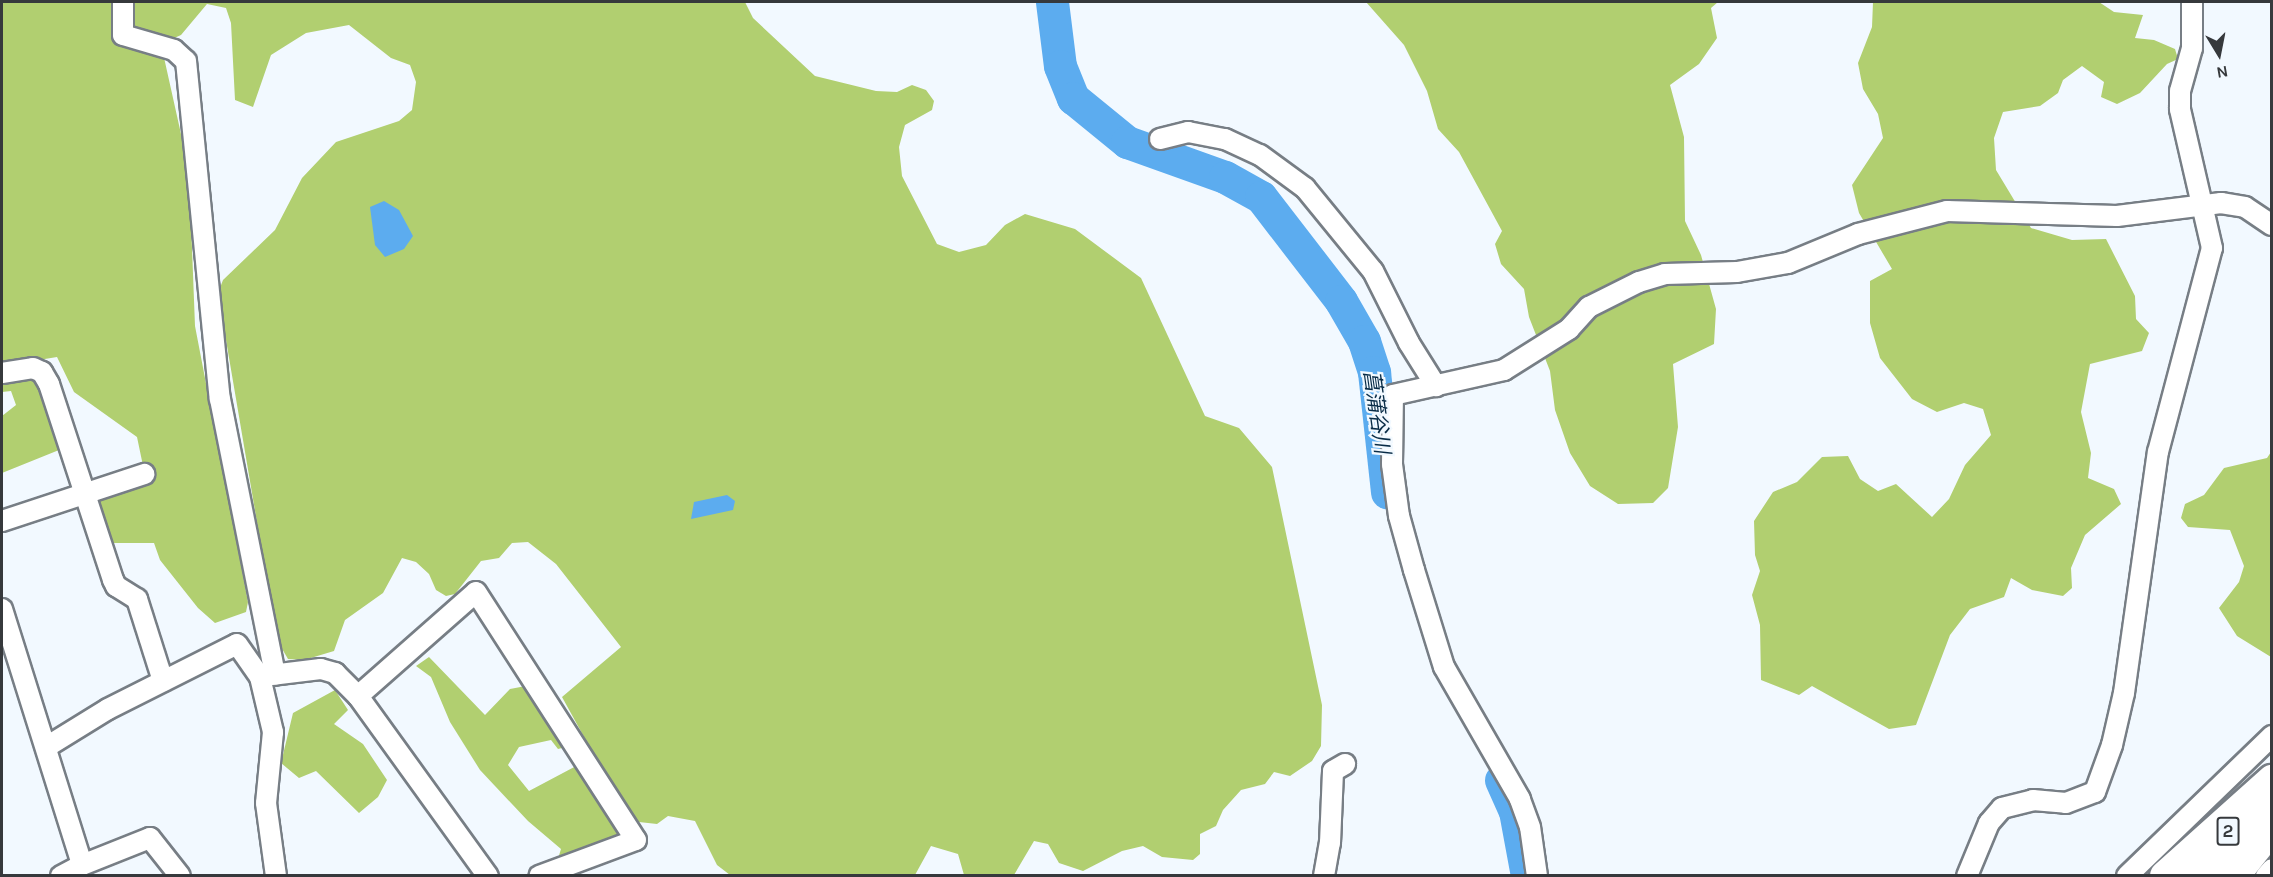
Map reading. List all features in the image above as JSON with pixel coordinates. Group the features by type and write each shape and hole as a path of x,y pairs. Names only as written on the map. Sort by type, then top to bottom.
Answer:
{"main road":[{"path":"2165,876 2271,780"},
{"name":"2","path":"2184,876 2271,787"},
{"name":"2","path":"2195,876 2271,814"},
{"path":"2234,876 2271,829"}],"street":[{"path":"123,2 123,35 174,50 186,61 220,399 265,628 273,732 266,804 276,876"},
{"path":"1967,876 1989,823 2002,808 2016,802 2081,799 2095,792 2102,778 2124,693 2158,452 2212,248 2180,109 2180,91 2192,48 2192,2"},
{"path":"1160,139 1188,132 1225,139 1260,155 1305,188 1373,271 1408,343 1436,386"},
{"path":"1537,876 1530,827 1520,799 1444,667 1399,516 1392,464 1393,395 1504,370 1569,329 1589,308 1615,292 1665,274 1737,272 1788,262 1858,234 1947,211 2117,216 2203,204 2245,207 2271,225"},
{"path":"2,373 33,368 42,372 59,408 113,580 116,586 137,599 164,681"},
{"path":"2,521 144,474"},
{"path":"358,696 476,592 636,840 539,876"},
{"path":"2,609 48,746 82,865"},
{"path":"48,746 108,708 265,628"},
{"path":"237,644 268,676"},
{"path":"268,676 321,669 335,673 358,696 488,876"},
{"path":"2127,876 2271,736"},
{"path":"1324,876 1330,843 1333,771 1345,764"},
{"path":"61,876 82,865 150,838 180,876"},
{"path":"2266,876 2271,869"}],"green space":[{"path":"2,2 745,2 753,18 815,76 876,91 897,92 912,85 926,90 934,101 932,110 905,125 899,147 902,176 937,244 959,252 986,245 1005,225 1025,214 1075,229 1141,278 1205,416 1239,428 1272,467 1322,705 1321,746 1312,761 1290,776 1274,772 1265,784 1241,790 1223,810 1216,826 1200,834 1200,854 1193,860 1162,857 1143,846 1122,851 1083,871 1059,863 1048,844 1034,841 1014,875 964,875 958,854 931,846 915,875 730,875 717,865 695,821 668,816 657,824 639,822 610,784 562,697 621,647 556,564 528,542 512,543 499,558 481,561 455,594 446,596 436,590 429,574 416,562 402,558 383,593 345,620 334,651 304,660 288,659 277,640 218,293 223,280 275,230 302,178 336,142 399,121 412,110 416,82 410,65 391,58 349,25 306,33 271,55 253,107 235,100 231,23 226,8 207,4 181,35 161,44 189,170 195,326 248,602 246,612 215,623 198,608 160,560 154,543 107,543 95,499 147,485 137,437 74,392 57,357 2,366"},
{"path":"1366,2 1718,2 1711,8 1717,38 1699,64 1670,85 1684,137 1685,221 1701,255 1716,309 1714,344 1673,364 1678,427 1668,488 1653,503 1618,504 1590,486 1570,453 1555,410 1550,371 1529,317 1524,289 1501,264 1495,244 1502,231 1459,152 1438,129 1427,91 1404,45"},
{"path":"1873,2 2099,2 2114,12 2143,15 2135,38 2154,40 2175,49 2178,59 2167,64 2140,93 2117,104 2101,97 2104,82 2082,66 2063,80 2058,93 2040,106 2003,112 1994,138 1996,170 2031,228 2072,240 2106,239 2135,296 2136,319 2149,333 2142,351 2090,364 2081,412 2091,453 2088,478 2114,489 2121,504 2085,535 2071,568 2072,588 2063,596 2032,590 2011,578 2004,597 1970,609 1950,635 1916,725 1889,729 1812,686 1799,695 1761,680 1760,625 1752,595 1760,571 1755,555 1754,521 1773,492 1797,482 1822,457 1848,456 1860,479 1878,491 1896,484 1932,517 1949,499 1965,465 1991,435 1983,409 1964,403 1937,412 1912,399 1880,358 1870,323 1870,281 1892,269 1859,213 1852,185 1883,138 1878,114 1863,89 1858,63 1872,27"},
{"path":"37,376 64,448 2,473 2,416 16,405 11,391 2,392 2,379"},
{"path":"2271,452 2271,657 2237,636 2219,608 2239,582 2244,566 2230,530 2188,527 2181,518 2185,504 2204,495 2224,468 2267,458"},
{"path":"429,657 485,715 510,689 531,685 570,746 558,749 551,740 519,747 508,765 529,791 578,765 622,837 588,853 579,875 553,875 561,849 528,821 480,770 450,722 431,677 416,666"},
{"path":"335,690 348,710 334,724 363,744 387,780 378,797 359,813 316,771 299,778 281,763 293,713"}],"water":[{"path":"384,201 399,210 413,236 404,249 385,257 375,245 370,207"},
{"path":"727,495 735,501 733,510 691,519 694,502"}],"waterway":[{"name":"菖蒲谷川","path":"1052,2 1060,66 1073,98 1127,142 1225,177 1261,197 1341,301 1364,341 1374,372 1387,492"},
{"name":"菖蒲谷川","path":"1501,780 1515,811 1527,876"}]}
